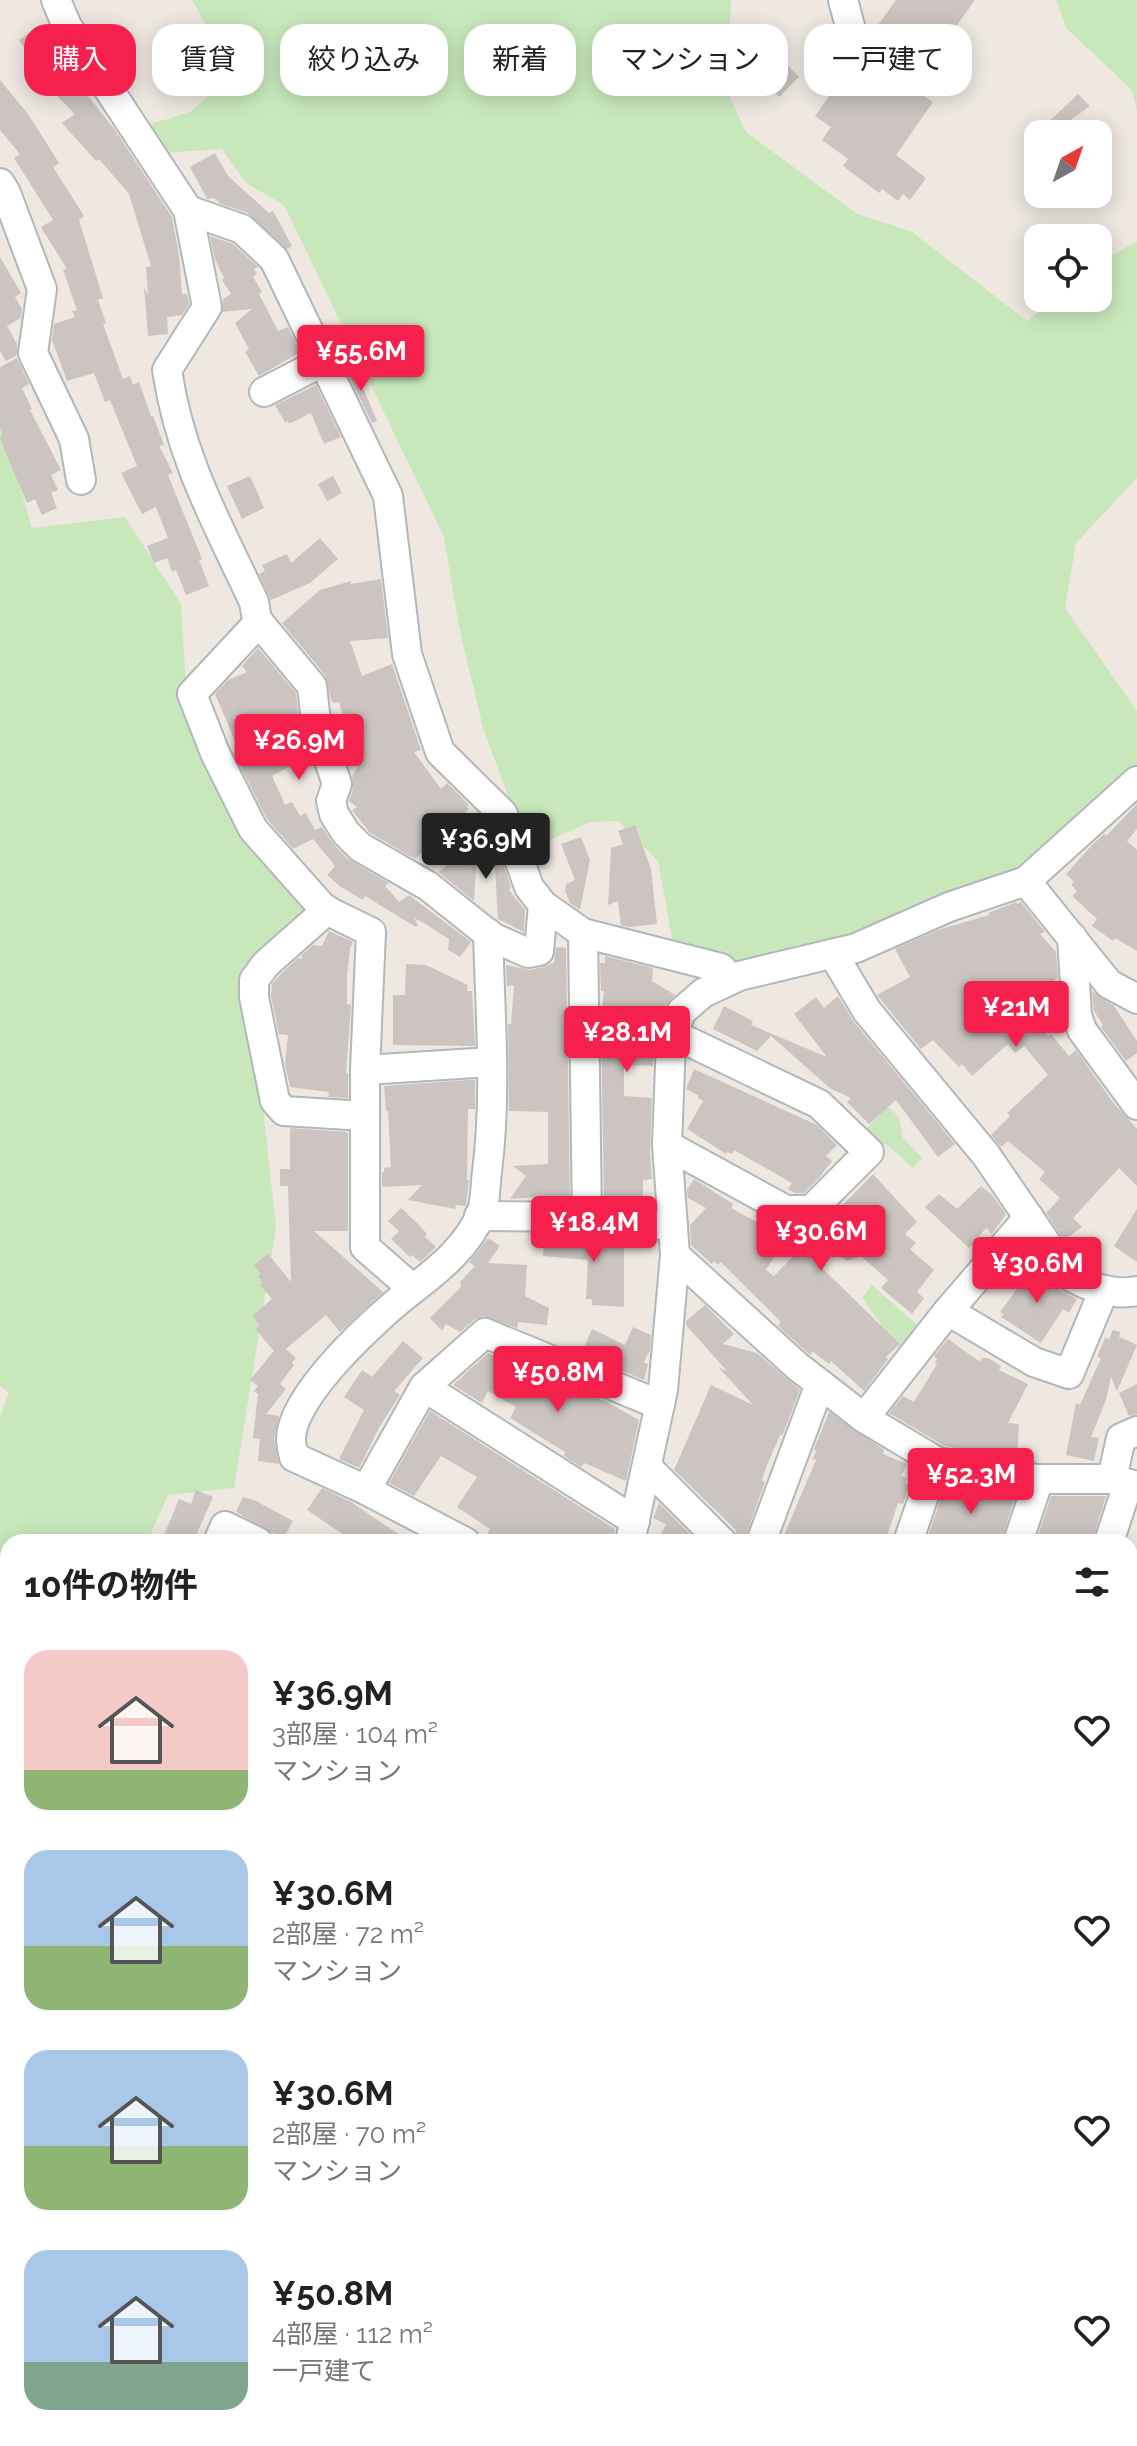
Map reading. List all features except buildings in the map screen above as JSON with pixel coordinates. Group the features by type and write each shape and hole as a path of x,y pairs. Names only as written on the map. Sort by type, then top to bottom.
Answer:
{"street":[{"path":"56,0 67,26 188,210 207,307 167,370 173,409 192,472 254,602 259,622 312,686 316,722 337,784 331,801 334,814 360,847 428,886 488,933 528,953 539,951 543,905"},
{"path":"843,0 850,24"},
{"path":"0,183 42,289 33,353 74,439 81,480"},
{"path":"188,210 242,229 274,259 388,496 407,654 440,752 503,814 529,887 543,905 583,933 721,968 730,980"},
{"path":"264,392 324,361"},
{"path":"259,622 192,694 215,753 253,829 327,910 371,932 365,1070 365,1247 413,1289"},
{"path":"424,1387 632,1532 660,1405 675,1255 667,1145 673,1034 681,1012 703,993 730,980 856,948 949,907 1026,881 1137,781"},
{"path":"1026,881 1109,984 1137,999"},
{"path":"327,910 266,964 254,980 254,997 275,1101 284,1111 365,1116"},
{"path":"450,1534 294,1457 291,1438 298,1414 318,1383 362,1333 431,1277 466,1239 479,1216 493,1126 488,933"},
{"path":"583,933 587,1217"},
{"path":"1072,937 1077,1015 1082,1030 1137,1105"},
{"path":"833,954 867,1011 986,1155 1068,1275 1087,1286 1104,1290 1124,1294 1137,1291"},
{"path":"667,1145 786,1210 811,1210 869,1152 819,1104 673,1034"},
{"path":"365,1070 491,1062"},
{"path":"479,1216 587,1217 673,1226"},
{"path":"864,1418 948,1311 1029,1217"},
{"path":"675,1255 797,1366 864,1418 936,1461 989,1475 1126,1483"},
{"path":"948,1311 1034,1362 1069,1374 1104,1290"},
{"path":"366,1490 424,1387 485,1333 660,1405"},
{"path":"764,1534 820,1384"},
{"path":"1111,1534 1126,1483 1121,1438 1137,1431"},
{"path":"911,1534 936,1461"},
{"path":"647,1467 714,1534"},
{"path":"1021,1534 1039,1479"},
{"path":"222,1534 225,1526 242,1534"}],"green space":[{"path":"192,0 731,0 730,24 592,24 592,96 729,96 746,132 857,214 911,231 1027,321 1038,312 1112,312 1112,255 1137,241 1137,478 1076,543 1065,608 1137,711 1137,768 1025,869 898,921 744,968 674,948 658,861 618,821 590,822 528,850 483,728 459,627 444,537 284,205 246,183 222,149 163,153 144,126 190,112 208,96 264,96 264,24 205,24"},
{"path":"1056,0 1137,0 1137,111 1132,90 1067,29"},
{"path":"0,416 32,528 125,517 181,604 188,720 241,840 311,915 250,991 276,1227 234,1488 168,1495 151,1534 0,1534 0,1417 9,1393 0,1386"},
{"path":"887,1106 899,1117 903,1138 922,1158 913,1168 886,1144 861,1135"},
{"path":"872,1285 924,1331 904,1355 862,1298"}]}
